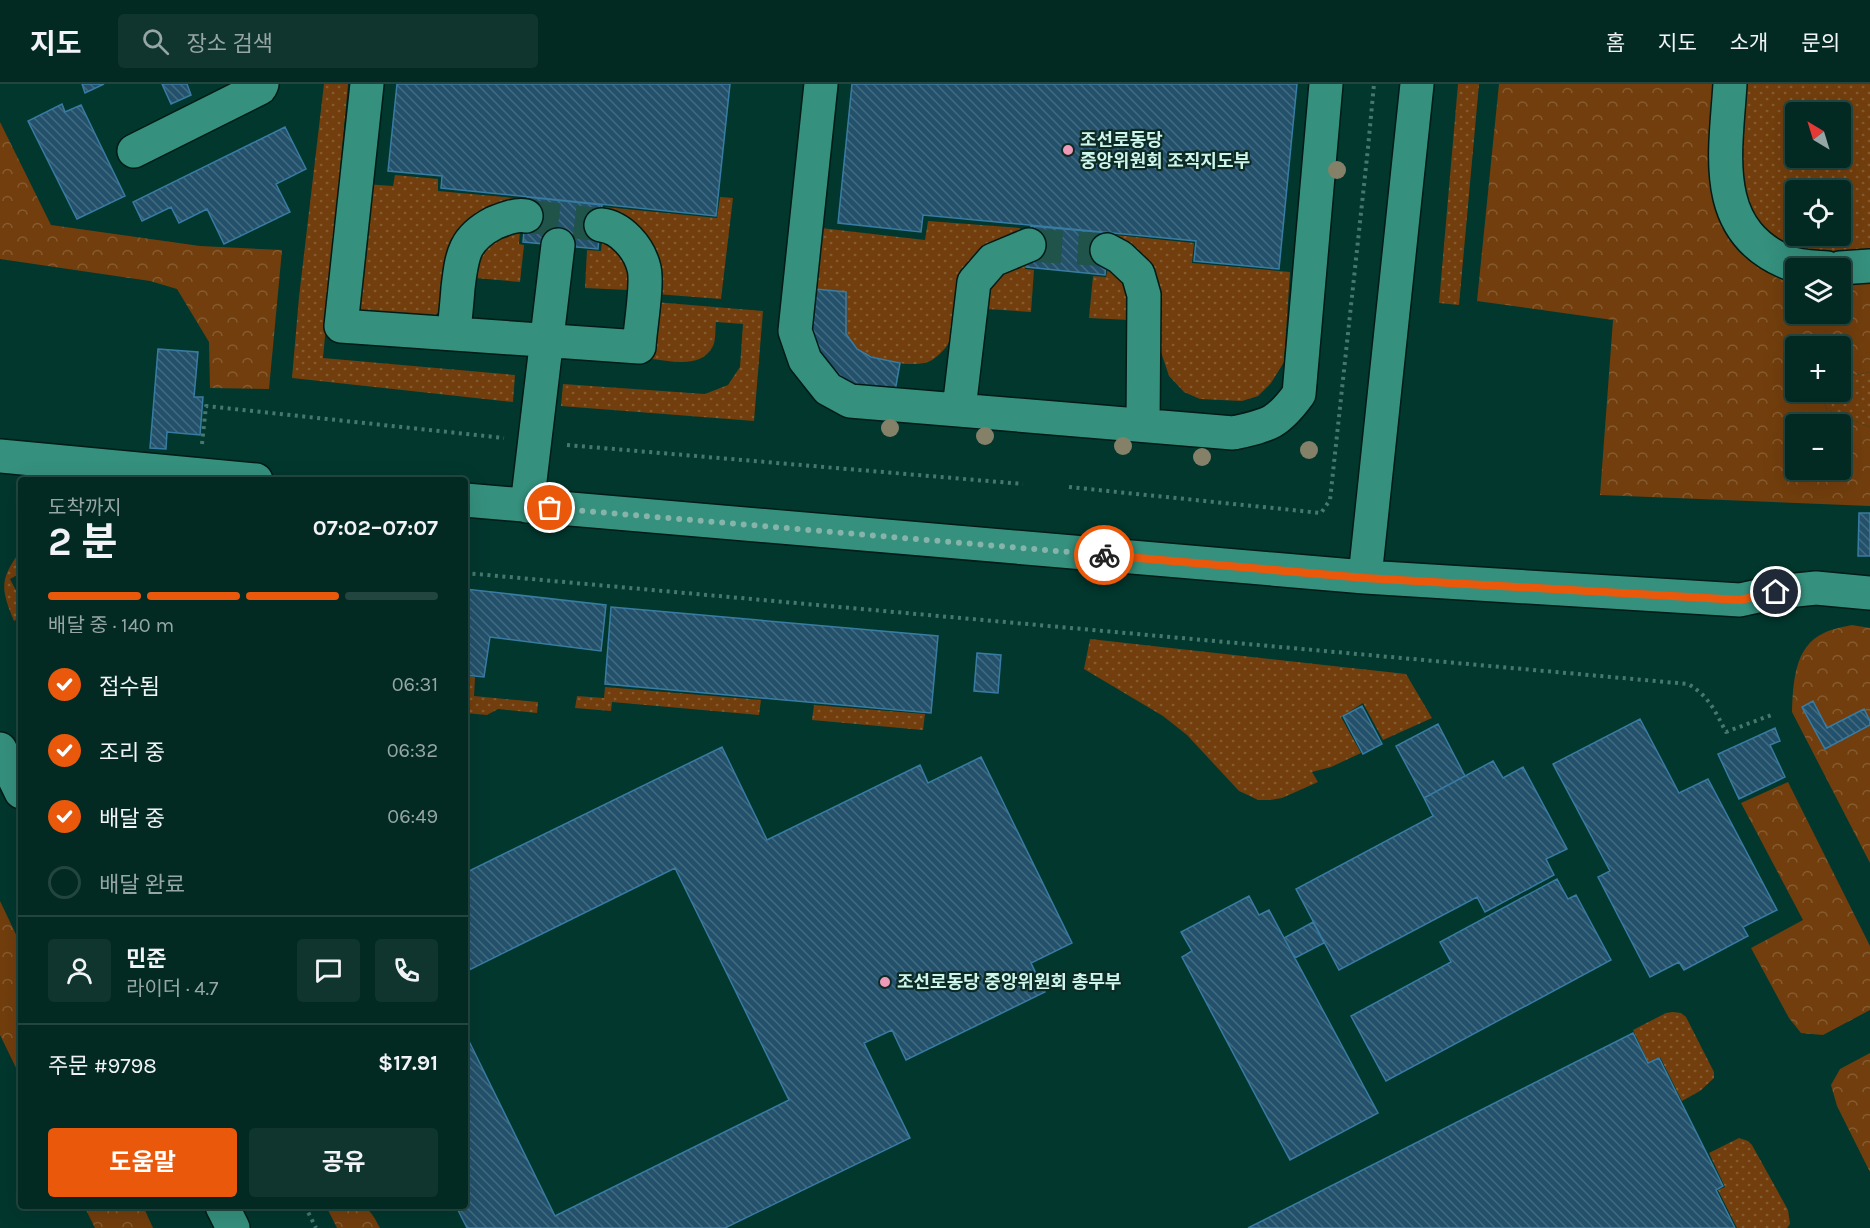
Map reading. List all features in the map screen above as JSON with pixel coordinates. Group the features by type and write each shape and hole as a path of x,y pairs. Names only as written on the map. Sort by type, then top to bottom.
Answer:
{"street":[{"path":"134,151 260,88 262,84"},
{"path":"367,84 341,326 639,347 645,280 644,267 627,238 610,226 600,225"},
{"path":"821,84 795,331 805,360 828,389 850,401 1233,433 1267,425 1286,412 1299,393 1326,84"},
{"path":"1365,578 1417,84"},
{"path":"1730,84 1725,165 1728,194 1738,221 1751,238 1766,252 1785,261"},
{"path":"454,334 461,261 467,246 485,228 504,219 520,215 526,216"},
{"path":"527,506 550,444 546,341 558,245"},
{"path":"959,410 974,282 993,260 1029,245"},
{"path":"1107,250 1120,257 1138,274 1144,295 1143,425"},
{"path":"1851,267 1870,266"},
{"path":"0,456 224,477"},
{"path":"468,500 1365,578 1740,600 1776,592 1816,588 1870,593"},
{"path":"0,749 18,786"},
{"path":"224,1209 233,1228"}],"path":[{"path":"206,406 550,444 1023,484"},
{"path":"468,573 1688,684 1700,691 1710,702 1726,732 1774,714"},
{"path":"306,1209 316,1228"}],"green space":[{"path":"324,84 348,84 323,358 515,375 513,402 292,378 299,297"},
{"path":"1458,84 1479,84 1459,305 1439,303"},
{"path":"1499,84 1717,84 1716,183 1785,263 1785,324 1851,324 1851,280 1870,281 1870,372 1851,376 1851,336 1785,336 1785,402 1824,402 1827,410 1837,414 1785,414 1785,480 1851,480 1851,419 1870,427 1870,506 1600,495 1613,320 1477,301"},
{"path":"1740,84 1870,84 1870,256 1800,255 1785,246 1851,246 1851,180 1785,180 1785,246 1759,230 1735,165"},
{"path":"0,122 51,225 200,246 282,250 269,389 210,388 209,342 177,289 150,281 0,259"},
{"path":"395,175 438,179 438,191 525,199 516,207 440,311 433,317 364,312 357,304 365,184 393,186"},
{"path":"720,197 733,198 721,299 656,294 604,216 605,207 717,218"},
{"path":"928,221 1020,228 1020,233 963,276 950,339 936,357 928,362 907,364 882,360 869,355 851,342 846,334 846,292 815,289 821,228 925,240"},
{"path":"520,230 519,244 524,245 520,282 475,278 472,260 491,237"},
{"path":"1115,235 1194,243 1192,263 1290,272 1284,362 1271,383 1258,396 1242,401 1200,399 1184,392 1169,376 1160,349 1162,293 1155,274 1138,254 1115,240"},
{"path":"602,241 609,244 619,254 634,287 628,290 585,288 587,250 601,251"},
{"path":"1026,259 1025,269 1034,270 1031,312 987,309 992,281 1007,268"},
{"path":"1108,267 1128,286 1130,320 1089,318 1093,276 1106,277"},
{"path":"655,302 763,311 754,421 561,406 563,384 705,394 728,385 740,367 743,324 716,322 713,346 708,353 694,361 651,359"},
{"path":"1870,372 1870,427 1851,419 1851,414 1837,414 1827,410 1824,402 1851,402 1851,376"},
{"path":"18,555 18,575 10,579 18,594 18,619 14,621 6,600 4,584 9,569"},
{"path":"1852,625 1870,628 1870,863 1792,712 1797,667 1806,647 1824,633"},
{"path":"1090,639 1406,674 1432,718 1383,740 1363,703 1341,717 1361,753 1331,767 1312,772 1318,782 1282,798 1258,800 1239,791 1187,735 1163,716 1084,669"},
{"path":"468,676 475,677 474,696 538,702 537,713 498,709 487,715 468,713"},
{"path":"605,687 761,700 759,715 612,702 611,711 575,708 577,696 604,698"},
{"path":"814,705 925,714 923,730 812,720"},
{"path":"1788,782 1870,946 1870,1010 1823,1035 1801,1033 1789,1018 1751,948 1803,920 1741,803"},
{"path":"0,901 18,939 18,1072 0,1035"},
{"path":"1666,1013 1681,1013 1686,1017 1714,1072 1714,1078 1700,1091 1682,1101 1660,1057 1648,1062 1633,1030"},
{"path":"1870,1053 1870,1172 1837,1106 1831,1085 1840,1069"},
{"path":"1739,1138 1752,1145 1788,1210 1790,1224 1787,1228 1737,1228 1718,1190 1725,1187 1709,1153"},
{"path":"86,1209 144,1209 153,1228 95,1228"},
{"path":"367,1209 380,1228 337,1228 328,1210"}],"building":[{"path":"82,84 104,84 85,93"},
{"path":"162,84 187,84 191,95 171,104"},
{"path":"397,84 730,84 716,216 441,188 442,176 388,171"},
{"name":"조선로동당 중앙위원회 조직지도부","path":"852,84 1297,84 1279,269 1194,261 1196,241 923,215 921,232 838,223"},
{"path":"62,104 65,112 81,105 125,196 77,219 28,121"},
{"path":"285,127 306,169 276,184 290,212 224,244 207,209 179,223 171,207 142,221 133,202"},
{"path":"527,197 602,205 598,249 523,242"},
{"path":"1031,226 1109,233 1105,275 1026,267"},
{"path":"815,289 846,292 846,334 857,349 871,357 900,363 894,397 842,387 811,352 810,330"},
{"path":"158,349 198,352 194,397 203,397 200,435 167,432 166,449 150,448"},
{"path":"1859,513 1870,513 1870,556 1858,556"},
{"path":"468,589 606,605 601,651 490,637 484,677 468,675"},
{"path":"611,607 938,636 931,713 605,684"},
{"path":"977,653 1001,655 998,693 974,691"},
{"path":"1813,701 1827,728 1864,709 1870,725 1825,749 1802,707"},
{"path":"1362,706 1382,744 1363,754 1343,716"},
{"path":"1640,719 1679,793 1708,779 1777,910 1743,927 1748,936 1684,970 1679,962 1650,977 1598,877 1610,871 1553,764"},
{"path":"1438,724 1465,776 1424,798 1396,746"},
{"path":"1775,728 1780,741 1770,745 1785,777 1739,799 1718,754"},
{"name":"조선로동당 중앙위원회 총무부","path":"722,747 767,840 920,765 928,783 981,757 1072,943 1031,963 1045,992 906,1060 892,1030 864,1043 910,1138 725,1228 467,1228 458,1209 468,1209 468,1039 555,1216 789,1100 675,868 468,971 468,872"},
{"path":"1493,761 1503,778 1523,767 1567,849 1546,859 1554,875 1485,912 1477,897 1339,970 1296,889 1433,816 1424,798"},
{"path":"1557,879 1568,899 1576,895 1611,960 1386,1081 1351,1016 1451,962 1440,942"},
{"path":"1249,896 1259,915 1269,910 1378,1113 1290,1160 1182,957 1192,951 1181,932"},
{"path":"1313,922 1324,943 1295,958 1284,938"},
{"path":"1633,1033 1648,1063 1659,1058 1723,1186 1716,1190 1735,1228 1248,1228"}],"tunnel":[{"path":"526,216 601,225"},
{"path":"1029,245 1107,250"}],"way so far":[{"path":"550,508 1104,555"}],"place":[{"name":"조선로동당 중앙위원회 조직지도부","path":"1068,150"},
{"name":"조선로동당 중앙위원회 총무부","path":"885,982"}],"route":[{"path":"1104,555 1365,578 1740,600 1776,592"}]}
